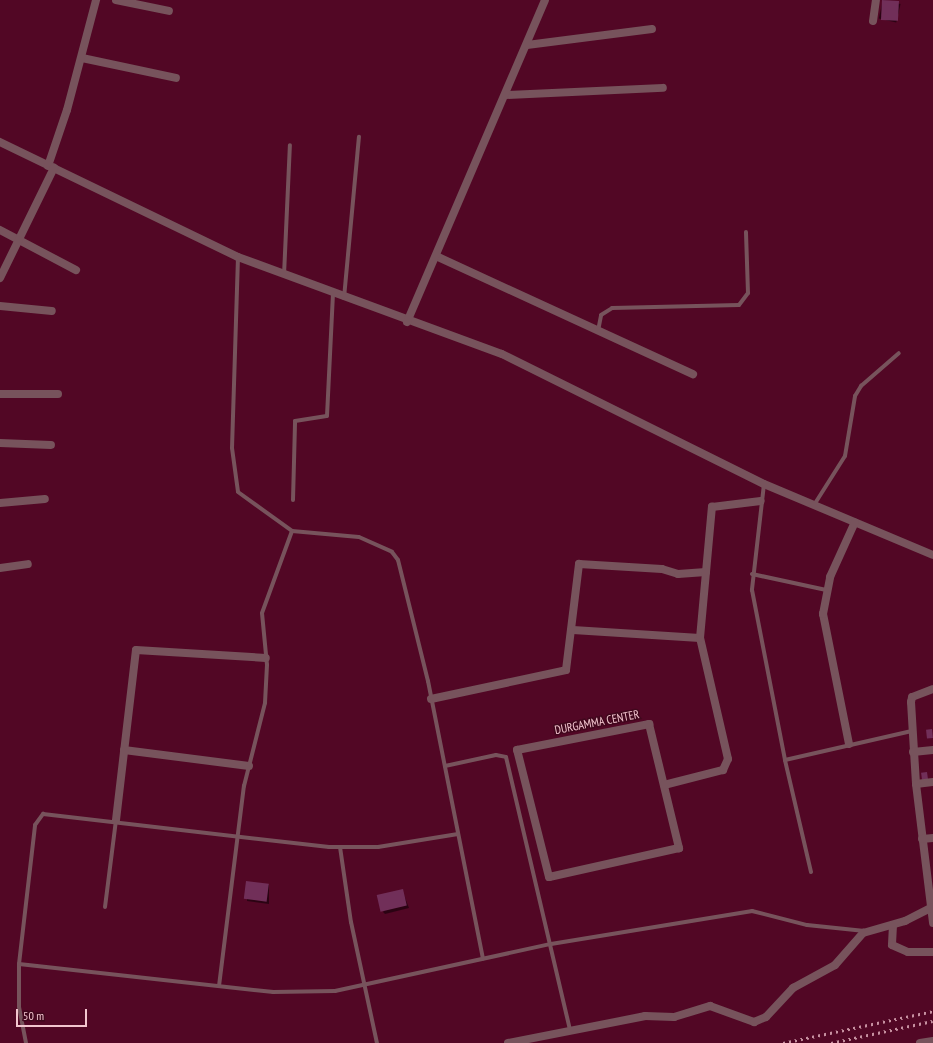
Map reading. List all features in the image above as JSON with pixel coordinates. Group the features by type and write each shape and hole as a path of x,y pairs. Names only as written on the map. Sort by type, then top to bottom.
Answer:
{"street":[{"path":"0,278 50,167 82,58 96,0"},
{"path":"116,0 169,11"},
{"path":"407,322 506,95 545,0"},
{"path":"873,21 876,0"},
{"path":"527,45 652,29"},
{"path":"82,58 176,78"},
{"path":"506,95 663,88"},
{"path":"0,142 238,257 407,322 502,354 764,484 933,555"},
{"path":"0,230 76,270"},
{"path":"436,256 597,333 693,374"},
{"path":"0,306 52,311"},
{"path":"0,394 58,394"},
{"path":"0,443 51,445"},
{"path":"0,503 45,499"},
{"path":"664,785 723,770 728,759 700,638 712,507 761,501"},
{"path":"849,744 823,614 826,590 856,522"},
{"path":"0,568 28,564"},
{"path":"431,699 566,670 573,630 579,564 662,569 678,574 706,572"},
{"path":"573,630 700,638"},
{"path":"116,820 136,650 266,658"},
{"path":"933,689 912,697 913,752 922,839 929,867 933,923"},
{"name":"DURGAMMA CENTER","path":"649,724 664,785 679,848 549,878 517,750 649,724"},
{"path":"124,750 249,766"},
{"path":"913,752 933,750"},
{"path":"916,784 933,782"},
{"path":"922,839 933,838"},
{"path":"508,1043 570,1029 645,1016 674,1016 710,1006 754,1022 766,1017 789,991 835,965 866,931 893,925 931,908"},
{"path":"893,925 892,945 908,952 933,952"},
{"path":"920,1043 933,1041"}],"lane":[{"path":"344,298 359,137"},
{"path":"284,275 290,145"},
{"path":"597,333 601,315 612,308 739,305 748,293 746,232"},
{"path":"238,257 232,448 236,483 245,500 292,531 359,537 392,552 398,560 431,699 483,959"},
{"path":"293,500 295,421 327,416 333,294"},
{"path":"814,505 845,456 855,396 861,386 900,353"},
{"path":"764,484 752,574 784,760 811,872"},
{"path":"219,986 237,834 249,766 265,703 265,600 292,531"},
{"path":"752,574 826,590"},
{"path":"784,760 849,744 912,731"},
{"path":"444,766 496,754 506,757 570,1029"},
{"path":"26,1043 19,1007 19,964 38,817 48,813 340,847 378,847 458,834"},
{"path":"105,907 116,820"},
{"path":"340,847 364,984 377,1043"},
{"path":"19,964 273,992 335,991 550,944 752,911 807,925 866,931"}],"building":[{"path":"882,0 899,1 898,21 881,20"},
{"path":"932,729 933,738 927,739 926,730"},
{"path":"927,772 928,779 922,780 921,773"},
{"path":"246,881 269,884 267,902 244,899"},
{"path":"403,889 407,906 381,912 377,895"}],"railway":[{"path":"783,1043 933,1011"},
{"path":"831,1043 933,1021"}]}
